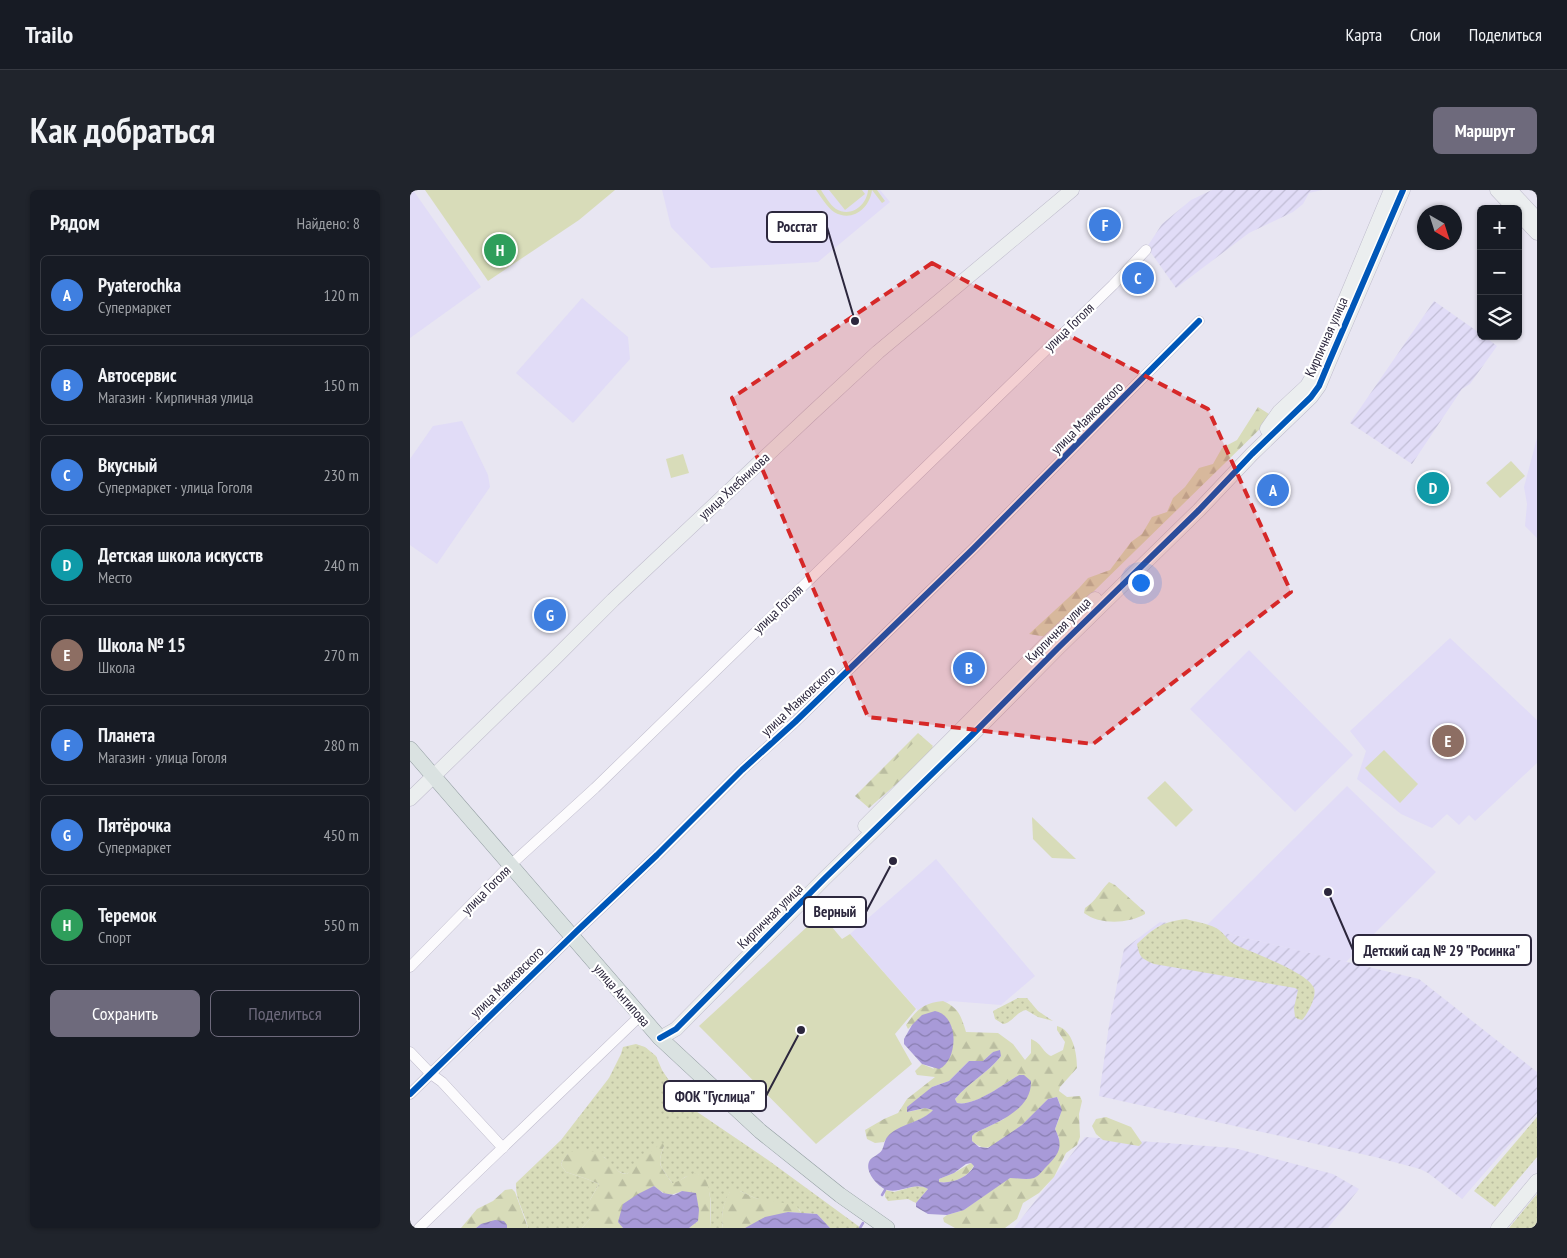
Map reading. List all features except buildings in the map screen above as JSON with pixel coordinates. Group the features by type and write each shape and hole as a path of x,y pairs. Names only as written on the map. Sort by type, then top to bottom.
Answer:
{"main road":[{"name":"улица Антипова","path":"410,749 660,1038 760,1131 887,1228"}],"street":[{"name":"улица Хлебникова","path":"410,799 613,600 878,352 1072,190"},
{"name":"Кирпичная улица","path":"660,1038 670,1022 1045,645 1160,537 1271,425 1279,412 1307,386 1317,368 1391,190"},
{"name":"Кирпичная улица","path":"660,1038 676,1029 824,879 1199,510 1257,448 1311,397 1319,386 1330,362 1403,190"},
{"path":"1497,190 1511,205"},
{"path":"1510,190 1537,219"},
{"path":"1522,217 1537,233"},
{"name":"улица Гоголя","path":"410,967 510,866 595,788 1113,285 1146,250"},
{"name":"улица Маяковского","path":"410,1094 742,770 816,702 973,549 1199,321"},
{"path":"419,1228 640,1016"},
{"path":"410,1052 431,1074 442,1082 503,1148"},
{"path":"1498,1228 1537,1181"},
{"path":"1506,1228 1537,1189"}],"highlighted area":[{"path":"932,263 1208,409 1291,592 1093,744 868,717 732,398"}],"shaded area":[{"path":"410,190 413,190 481,287 410,338"},
{"path":"662,190 880,190 890,202 818,262 711,268 671,227"},
{"path":"1212,190 1322,190 1309,193 1303,204 1293,212 1249,233 1176,288 1147,247 1162,224 1191,200"},
{"path":"582,298 628,337 630,359 573,423 516,373"},
{"path":"1434,301 1477,331 1477,340 1489,340 1497,346 1470,384 1462,389 1412,464 1350,423"},
{"path":"462,421 488,475 490,487 437,564 410,545 410,459 433,426"},
{"path":"1537,438 1537,538 1525,526 1527,504 1524,487"},
{"path":"1450,638 1537,720 1537,763 1475,821 1469,815 1459,825 1447,814 1432,828 1401,814 1357,779 1366,751 1350,731"},
{"path":"1249,650 1353,755 1295,812 1190,709"},
{"path":"1347,786 1436,872 1346,962 1204,928"},
{"path":"936,859 1035,976 1001,1005 950,1001 920,1013 850,934"},
{"path":"1160,922 1204,928 1419,979 1537,1072 1537,1113 1462,1199 1420,1169 1375,1157 1099,1096 1109,1025 1124,949"},
{"path":"1085,1137 1234,1148 1333,1174 1359,1189 1328,1228 1014,1228"}],"green space":[{"path":"425,190 615,190 579,220 488,281"},
{"path":"816,190 821,190 836,209 847,212 861,205 865,201 868,190 872,190 871,197 864,208 853,215 847,216 831,210"},
{"path":"829,190 862,190 865,194 845,210"},
{"path":"872,190 877,190 885,201 882,203"},
{"path":"1258,407 1269,414 1268,421 1047,637 1029,634 1088,578 1110,570 1131,542 1142,534 1152,517 1167,512 1173,498 1185,487 1199,468 1213,464 1222,448 1237,440"},
{"path":"683,454 689,473 671,478 666,459"},
{"path":"1511,461 1525,476 1500,498 1486,483"},
{"path":"918,733 933,746 901,780 869,808 855,796"},
{"path":"921,736 933,748 900,780 887,768"},
{"path":"1384,750 1418,784 1400,803 1365,768"},
{"path":"1165,781 1193,810 1176,827 1147,798"},
{"path":"1032,817 1076,859 1052,858 1033,839"},
{"path":"1109,882 1115,885 1145,914 1131,920 1114,922 1098,920 1084,913 1085,908"},
{"path":"821,914 842,939 850,934 916,1009 895,1034 912,1064 816,1144 699,1026"},
{"path":"1186,919 1216,928 1233,943 1291,969 1309,982 1315,991 1311,1005 1302,1020 1295,1017 1294,1008 1298,990 1295,988 1154,964 1142,957 1137,944 1149,933 1159,926"},
{"path":"1018,998 1027,998 1038,1011 1053,1021 1038,1017 1026,1010 1003,1024 995,1019 993,1011"},
{"path":"943,1001 959,1013 966,1032 998,1033 1013,1044 1025,1060 1031,1053 1031,1039 1051,1056 1063,1050 1065,1042 1057,1030 1057,1026 1067,1032 1075,1049 1077,1068 1060,1087 1059,1091 1067,1097 1080,1096 1082,1101 1079,1114 1080,1137 1077,1145 1066,1153 1054,1177 1039,1193 1023,1203 1017,1219 1005,1228 955,1228 944,1222 943,1218 964,1210 1010,1177 1028,1179 1059,1138 1055,1129 1061,1110 1057,1097 1048,1099 1004,1140 989,1147 978,1145 972,1141 972,1136 975,1133 1004,1119 1019,1075 989,1094 972,1102 957,1103 955,1099 1001,1056 993,1052 983,1061 969,1061 949,1081 932,1087 908,1112 925,1108 934,1110 928,1115 895,1131 884,1142 875,1143 867,1139 865,1130 898,1113 907,1099 935,1077 917,1075 915,1071 922,1064 934,1069 912,1025 908,1029 906,1025 926,1005"},
{"path":"636,1044 645,1047 656,1056 662,1070 684,1103 768,1160 861,1228 830,1228 817,1214 801,1213 799,1209 755,1198 740,1191 730,1192 728,1196 722,1214 723,1228 710,1228 711,1213 707,1185 698,1174 685,1177 677,1183 672,1183 660,1162 664,1146 627,1174 617,1170 604,1157 568,1154 561,1165 566,1172 599,1184 590,1200 590,1219 582,1228 528,1228 517,1195 516,1183 561,1140 609,1078 623,1047"},
{"path":"1106,1117 1131,1127 1142,1143 1139,1146 1103,1140 1096,1134 1092,1126 1096,1119"},
{"path":"1537,1117 1537,1157 1495,1207 1474,1191"},
{"path":"662,1142 664,1146 660,1162 672,1183 694,1174 701,1175 705,1179 710,1195 710,1228 689,1228 698,1221 682,1191 667,1194 654,1186 618,1221 623,1228 582,1228 590,1219 590,1200 599,1184 566,1172 561,1165 568,1154 573,1151 586,1150 599,1154 617,1170 627,1174"},
{"path":"971,1163 974,1165 964,1177 954,1181 939,1182 939,1179"},
{"path":"916,1186 928,1189 916,1203 908,1199 888,1201 885,1197 885,1190 894,1192"},
{"path":"512,1189 515,1192 528,1228 507,1228 507,1225 481,1224 476,1228 461,1228 477,1209 493,1201 505,1190"},
{"path":"731,1190 740,1191 755,1198 796,1205 801,1213 788,1212 745,1228 723,1228 723,1208"},
{"path":"1537,1194 1537,1228 1509,1228"}],"water":[{"path":"935,1011 949,1021 954,1039 950,1057 939,1069 922,1064 904,1044 904,1039 912,1025 922,1015"},
{"path":"1000,1050 1001,1056 960,1093 955,1099 957,1103 972,1102 1019,1075 1024,1075 1031,1081 1030,1091 1026,1100 1012,1114 975,1133 972,1136 972,1141 979,1147 988,1148 1022,1125 1048,1099 1057,1097 1062,1110 1055,1129 1060,1146 1054,1158 1036,1177 1028,1179 1010,1178 964,1210 947,1215 928,1214 916,1207 916,1203 928,1189 918,1186 892,1191 880,1186 872,1178 868,1169 870,1160 881,1152 888,1136 895,1130 929,1114 933,1110 925,1108 907,1112 907,1107 932,1087 949,1081 969,1061 983,1061 993,1052","holes":["971,1163 974,1166 968,1174 959,1179 939,1182 939,1179 954,1173 966,1164"]},
{"path":"654,1186 663,1193 674,1195 682,1191 696,1193 699,1210 698,1221 689,1228 623,1228 618,1222 623,1204"},
{"path":"788,1212 817,1214 830,1228 745,1228 765,1217"},
{"path":"495,1220 504,1221 507,1228 476,1228 481,1224"}],"waterway":[{"path":"882,1195 885,1190"},
{"path":"860,1228 863,1223"}],"cycle path":[{"path":"660,1038 676,1029 824,879 972,735 1311,397 1319,386 1403,190"},
{"path":"410,1094 742,770 795,722 973,549 1199,321"}],"place":[{"name":"Планета","path":"1105,225"},
{"name":"Теремок","path":"500,250"},
{"name":"Вкусный","path":"1138,278"},
{"name":"Росстат","path":"855,321"},
{"name":"Детская школа искусств","path":"1433,488"},
{"name":"Pyaterochka","path":"1273,490"},
{"name":"Пятёрочка","path":"550,615"},
{"name":"Автосервис","path":"969,668"},
{"name":"Школа № 15","path":"1448,741"},
{"name":"Верный","path":"893,861"},
{"name":"Детский сад № 29 \"Росинка\"","path":"1328,892"},
{"name":"ФОК \"Гуслица\"","path":"801,1030"}]}
